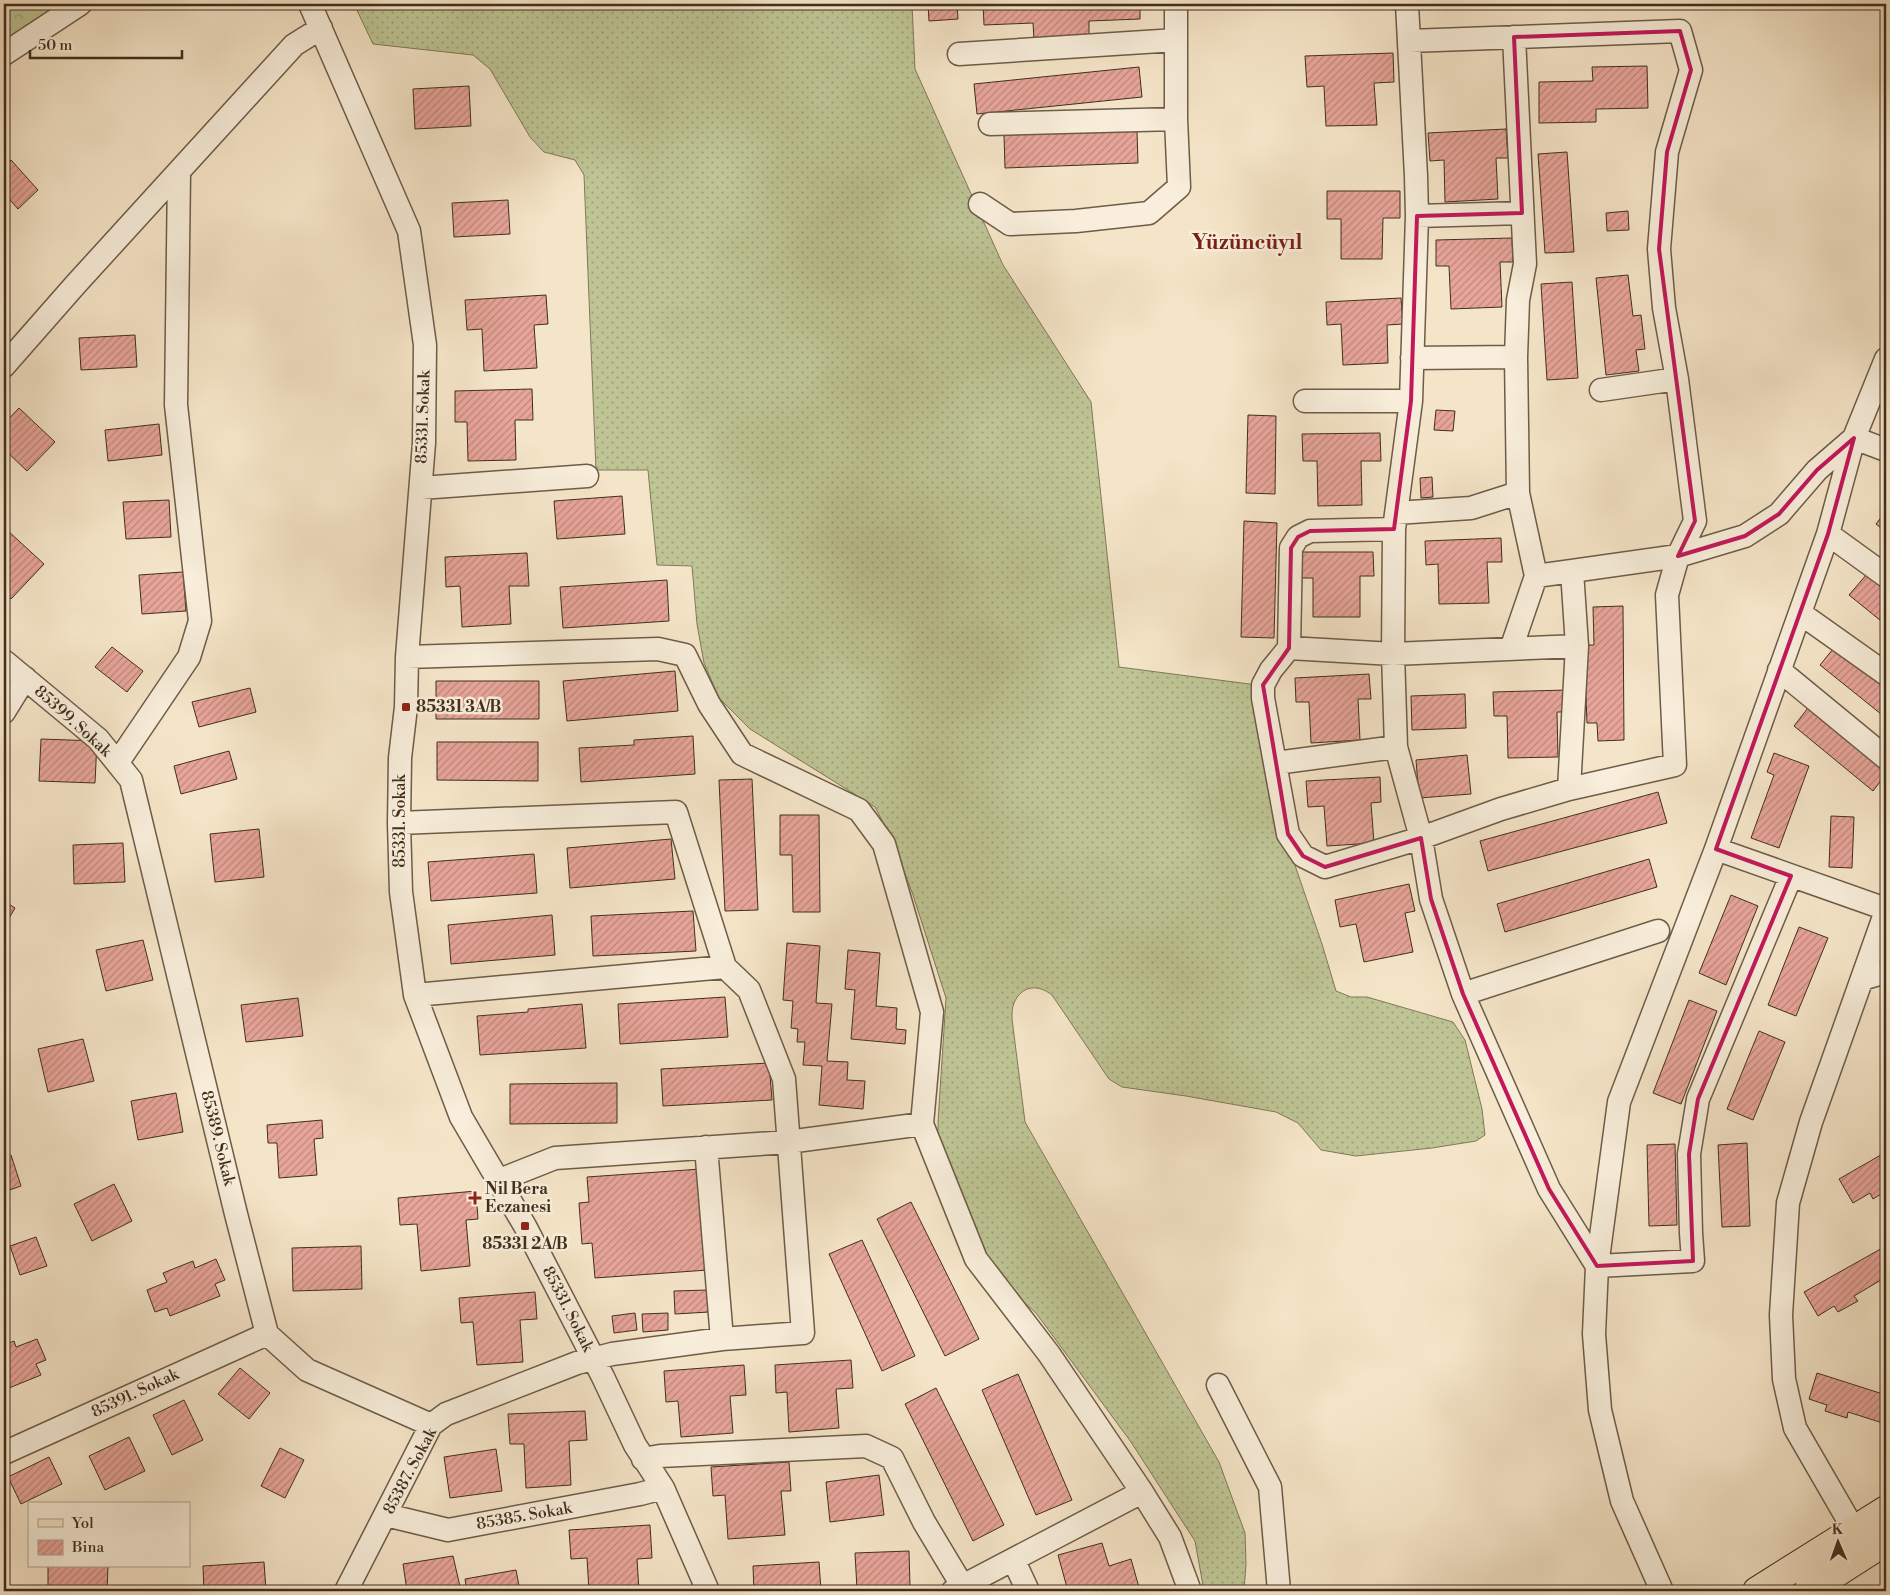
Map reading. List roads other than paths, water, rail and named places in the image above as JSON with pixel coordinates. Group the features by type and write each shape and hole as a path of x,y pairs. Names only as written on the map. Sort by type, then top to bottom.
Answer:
{"main road":[{"path":"1758,1591 1886,1510"},
{"path":"1808,1591 1886,1541"}],"street":[{"path":"4,54 80,4"},
{"name":"85331. Sokak","path":"310,4 409,231 425,345 424,443 407,657 406,706 400,758 401,892 415,995 461,1117 525,1226 594,1359 635,1445 663,1488 708,1591"},
{"path":"980,204 1010,224 1076,221 1149,213 1179,187 1176,119 1176,4"},
{"path":"1406,4 1417,216 1412,401 1395,521 1393,654 1396,747 1421,838 1431,899 1463,994 1549,1189 1597,1266"},
{"path":"4,366 76,284 294,45 321,28"},
{"path":"1409,42 1680,31 1691,70 1668,152 1659,248 1664,308 1677,379 1696,521 1678,556 1667,595 1675,765 1569,789 1501,809 1421,838 1325,867 1303,856 1288,834 1263,698 1263,685 1271,670 1289,648 1291,548 1298,537 1310,531 1395,521 1472,508 1518,494"},
{"path":"1511,649 1536,576 1518,494 1516,358 1518,300 1525,264 1514,38"},
{"path":"959,54 1176,40"},
{"path":"990,124 1176,119"},
{"path":"118,762 189,657 200,621 176,405 179,172"},
{"path":"1417,216 1522,213"},
{"path":"1412,358 1516,358"},
{"path":"1662,1591 1622,1501 1600,1410 1594,1334 1597,1266 1619,1102 1716,849 1780,670 1828,534 1854,438 1884,373"},
{"path":"1601,390 1677,379"},
{"path":"1305,401 1412,401"},
{"path":"1536,576 1678,556 1745,536 1779,514 1817,470 1854,438"},
{"path":"1854,438 1886,450"},
{"path":"421,488 587,476"},
{"path":"1828,534 1886,576"},
{"path":"1569,789 1577,646 1572,571"},
{"path":"1800,613 1886,674"},
{"path":"1289,648 1393,654 1577,646"},
{"path":"407,657 658,649 685,655 709,704 742,754 859,810 884,844 932,1012 922,1124 976,1259 1049,1354 1142,1492 1170,1537 1190,1591"},
{"name":"85399. Sokak","path":"4,662 98,739 118,762"},
{"path":"1780,670 1886,758"},
{"path":"4,712 24,678"},
{"path":"1276,763 1396,747"},
{"name":"85389. Sokak","path":"118,762 131,780 267,1334"},
{"path":"399,823 676,812 725,966 749,990 784,1079 788,1142"},
{"path":"1716,849 1886,910 1812,1122 1788,1203 1781,1315 1784,1379 1795,1428 1854,1530"},
{"path":"1597,1266 1694,1261 1691,1233 1689,1154 1698,1099 1791,876"},
{"path":"1463,994 1658,931"},
{"path":"415,995 725,966"},
{"path":"1862,979 1886,972"},
{"path":"497,1181 555,1158 788,1142 922,1124"},
{"name":"85387. Sokak","path":"346,1591 431,1425 446,1414 577,1363 612,1354 722,1339 803,1333 788,1142"},
{"path":"706,1148 722,1339"},
{"path":"267,1334 308,1370 431,1425"},
{"name":"85391. Sokak","path":"4,1453 267,1334"},
{"path":"1218,1385 1270,1487 1279,1591"},
{"path":"643,1459 660,1456 866,1446 892,1458 958,1589 1142,1492"},
{"name":"85385. Sokak","path":"386,1515 448,1530 663,1488"},
{"path":"1014,1561 1028,1591"}],"place":[{"name":"85331 3A/B","path":"406,707"},
{"name":"Nil Bera Eczanesi","path":"475,1198"},
{"name":"85331 2A/B","path":"525,1226"}],"district":[{"name":"Yüzüncüyıl","path":"1247,243"}]}
